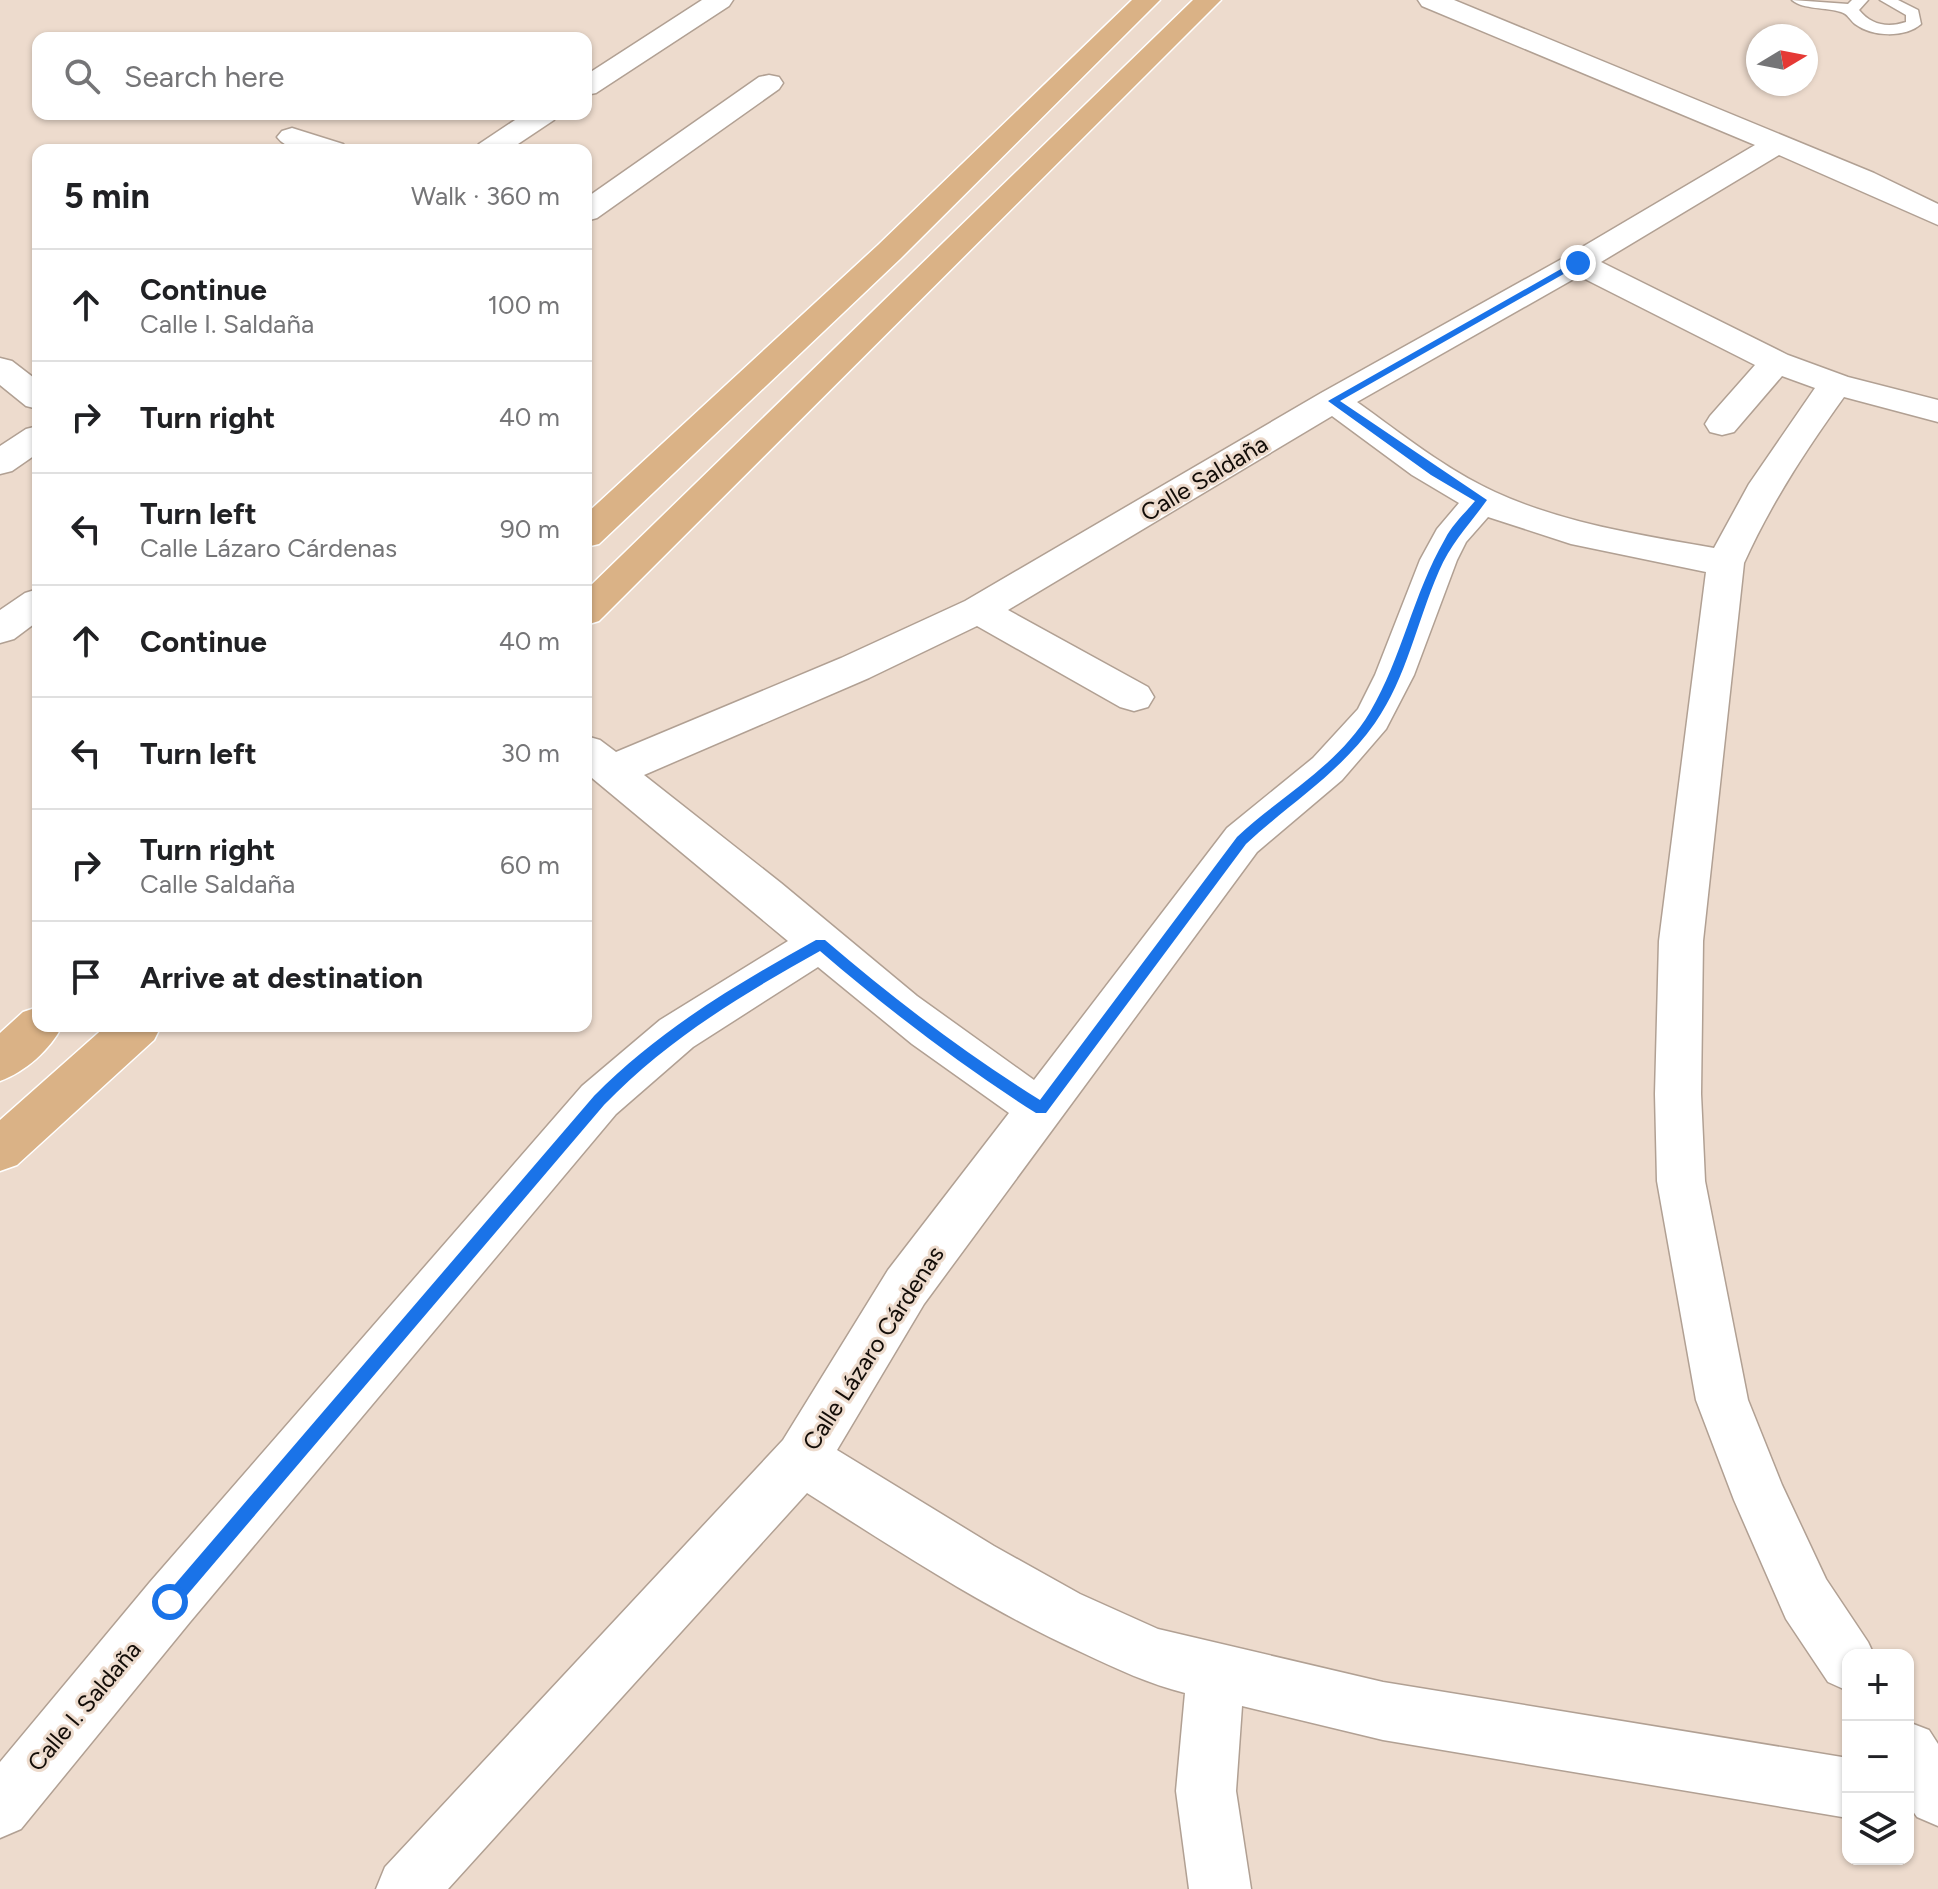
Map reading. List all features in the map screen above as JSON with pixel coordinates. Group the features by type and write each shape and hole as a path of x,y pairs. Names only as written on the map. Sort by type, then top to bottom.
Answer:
{"main road":[{"path":"592,529 889,252 1147,0"},
{"path":"592,606 1208,0"},
{"path":"1117,28 1164,45"},
{"path":"0,1061 32,1032"},
{"path":"0,1150 131,1032"}],"street":[{"path":"592,83 720,0"},
{"path":"1431,0 1863,179 1938,216"},
{"path":"592,208 769,83"},
{"path":"498,144 535,120"},
{"path":"292,137 314,144"},
{"name":"Calle Saldaña","path":"599,761 855,668 978,610 1333,401 1578,263 1775,145"},
{"path":"1863,179 1938,194"},
{"path":"1578,263 1776,362 1836,384 1938,411"},
{"path":"1722,424 1776,362"},
{"path":"0,368 32,393"},
{"path":"1836,384 1766,481 1726,563 1681,941 1678,1094 1681,1181 1722,1400 1761,1500 1806,1599 1842,1653"},
{"path":"1333,401 1435,473 1482,500 1583,536 1726,563"},
{"path":"0,463 32,441"},
{"name":"Calle Lázaro Cárdenas","path":"407,1889 802,1459 906,1287 1242,840 1275,809 1317,780 1347,752 1373,717 1396,673 1433,571 1451,538 1482,500"},
{"path":"0,629 32,606"},
{"path":"978,610 1134,697"},
{"path":"599,761 766,895 875,991 978,1069 1041,1109"},
{"name":"Calle I. Saldaña","path":"0,1808 170,1602 599,1100 635,1064 676,1031 747,985 821,944"},
{"path":"802,1459 974,1566 1060,1614 1155,1657 1383,1711 1842,1787"},
{"path":"1216,1673 1206,1791 1220,1889"},
{"path":"1914,1760 1938,1796"},
{"path":"1914,1799 1938,1803"}],"lane":[{"path":"1799,0 1856,4 1853,15 1870,26 1895,30 1914,24 1913,13 1887,0"}],"route":[{"path":"170,1602 599,1100 635,1064 676,1031 747,985 821,944 875,991 978,1069 1041,1109 1242,840 1275,809 1317,780 1347,752 1373,717 1396,673 1433,571 1451,538 1482,500 1435,473 1333,401 1578,263"}]}
